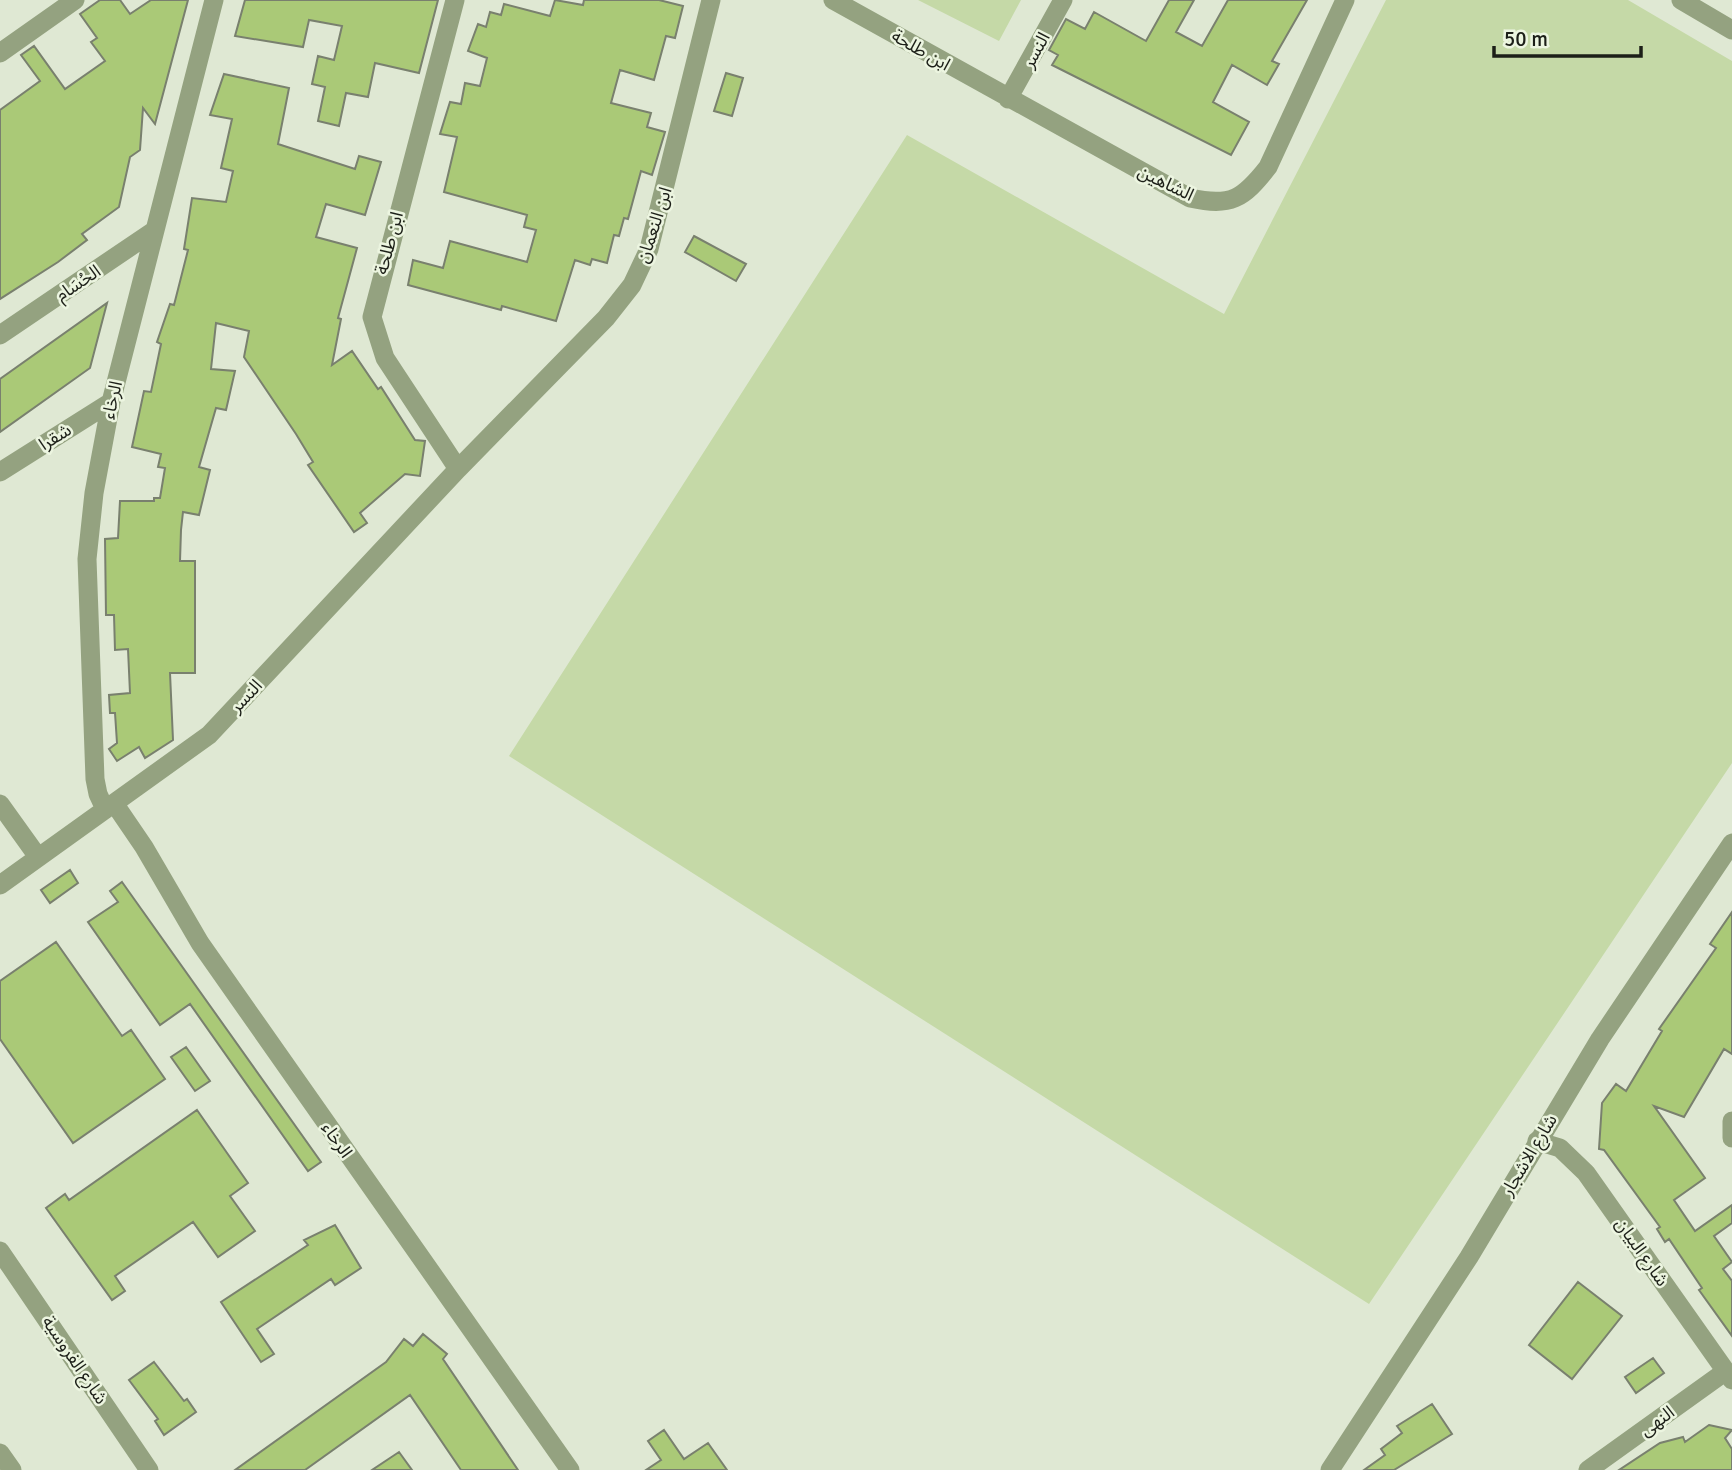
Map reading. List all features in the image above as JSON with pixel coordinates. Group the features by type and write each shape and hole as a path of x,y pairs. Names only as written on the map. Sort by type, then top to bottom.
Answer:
{"street":[{"path":"0,53 75,0"},
{"name":"الرخاء","path":"214,0 110,402 90,523 87,559 96,787 144,847 200,943 570,1470"},
{"name":"ابن طلحة","path":"454,0 372,317 385,358 458,469"},
{"name":"ابن النعمان","path":"458,469 606,318 632,285 649,249 661,211 711,0"},
{"name":"ابن طلحة","path":"834,0 1009,99"},
{"name":"النسر","path":"1009,99 1063,0"},
{"name":"الشاهين","path":"1009,99 1190,198 1214,203 1237,200 1253,187 1268,167 1345,0"},
{"path":"1684,1 1732,30"},
{"name":"الحُسَام","path":"0,335 155,230"},
{"name":"شقرا","path":"0,472 110,402"},
{"name":"النسر","path":"0,885 209,735 458,469"},
{"path":"0,804 38,858"},
{"name":"شارع الاشجار","path":"1330,1470 1469,1257 1600,1039 1689,912 1732,843"},
{"path":"1732,1121 1732,1138"},
{"name":"شارع البيان","path":"1537,1141 1560,1148 1586,1173 1729,1376"},
{"name":"شارع الفروسية","path":"0,1251 149,1470"},
{"name":"النهى","path":"1588,1470 1729,1376"},
{"path":"0,1453 12,1470"}],"green space":[{"path":"918,0 1021,0 999,41"},
{"path":"1386,0 1628,0 1732,61 1732,763 1369,1304 509,756 907,135 1224,314"}],"building":[{"path":"100,0 120,0 130,14 151,0 188,0 155,124 143,108 140,150 130,157 119,207 82,234 87,240 0,299 0,110 40,81 21,55 34,46 65,89 105,61 91,42 97,38 80,14"},
{"path":"245,0 438,0 419,73 375,63 368,97 346,93 339,126 318,121 325,87 312,84 318,56 334,60 342,26 309,20 303,47 235,36"},
{"path":"555,0 583,5 584,0 659,0 683,6 675,38 666,36 654,80 620,70 611,103 651,113 647,127 665,132 652,175 641,171 628,219 624,218 619,236 614,235 607,263 592,259 590,265 575,260 556,321 502,306 501,310 408,285 413,260 443,268 450,241 527,262 536,230 524,227 527,215 444,192 457,137 440,134 450,102 461,104 465,83 480,86 487,58 468,51 478,24 486,27 490,12 501,15 504,4 550,16"},
{"path":"1169,0 1194,0 1176,32 1202,46 1228,0 1307,0 1272,61 1279,64 1267,85 1232,65 1213,102 1249,122 1231,155 1052,65 1058,55 1049,50 1066,19 1085,29 1094,12 1146,41"},
{"path":"726,73 743,78 732,116 714,111"},
{"path":"224,74 289,88 278,144 355,169 359,156 381,162 365,215 326,204 316,237 357,248 338,318 341,319 332,365 352,351 378,389 381,387 415,440 425,441 420,476 405,474 360,513 367,523 354,532 308,465 313,462 244,357 249,331 216,323 211,369 235,371 226,410 216,408 199,467 210,470 199,515 183,512 181,530 180,561 195,561 195,673 170,673 173,740 145,758 139,747 117,761 109,749 117,743 115,713 110,713 109,695 130,693 128,649 115,650 114,615 106,615 105,539 118,538 120,501 154,501 154,498 160,498 165,468 158,467 161,454 132,447 144,391 151,392 161,344 157,342 170,304 174,305 188,250 184,249 192,198 226,202 233,171 221,168 232,119 210,115"},
{"path":"694,236 746,264 736,281 685,252"},
{"path":"107,303 90,368 0,432 0,379"},
{"path":"70,870 78,883 50,903 41,890"},
{"path":"122,882 321,1162 308,1171 190,1004 160,1025 88,922 118,902 110,891"},
{"path":"1732,912 1732,1054 1724,1049 1684,1117 1654,1106 1705,1178 1674,1200 1695,1231 1732,1205 1732,1223 1714,1236 1732,1262 1723,1269 1732,1281 1732,1336 1699,1290 1702,1288 1669,1239 1665,1242 1657,1229 1660,1227 1604,1150 1599,1149 1602,1103 1616,1084 1626,1091 1662,1031 1659,1029 1716,948 1710,944"},
{"path":"56,942 122,1036 131,1030 165,1079 73,1143 0,1039 0,981"},
{"path":"186,1047 210,1081 195,1091 171,1057"},
{"path":"197,1110 248,1183 230,1196 255,1231 218,1257 193,1222 115,1276 125,1291 112,1300 46,1208 65,1194 69,1200"},
{"path":"335,1225 361,1268 335,1285 331,1279 257,1329 274,1354 261,1362 221,1302 308,1245 304,1240"},
{"path":"1578,1282 1622,1316 1572,1379 1529,1345"},
{"path":"423,1334 447,1354 443,1359 518,1470 461,1470 410,1395 305,1470 235,1470 386,1362 404,1339 413,1346"},
{"path":"1653,1358 1664,1373 1636,1393 1625,1377"},
{"path":"154,1362 184,1401 187,1399 196,1412 164,1435 155,1421 158,1419 129,1380"},
{"path":"1432,1404 1452,1434 1394,1470 1364,1470 1385,1455 1381,1449 1402,1433 1397,1426"},
{"path":"1709,1425 1732,1430 1725,1438 1732,1449 1732,1470 1619,1470 1660,1443 1683,1437 1685,1442"},
{"path":"664,1430 684,1459 708,1443 727,1470 646,1470 661,1460 648,1441"},
{"path":"399,1452 412,1470 372,1470"}]}
